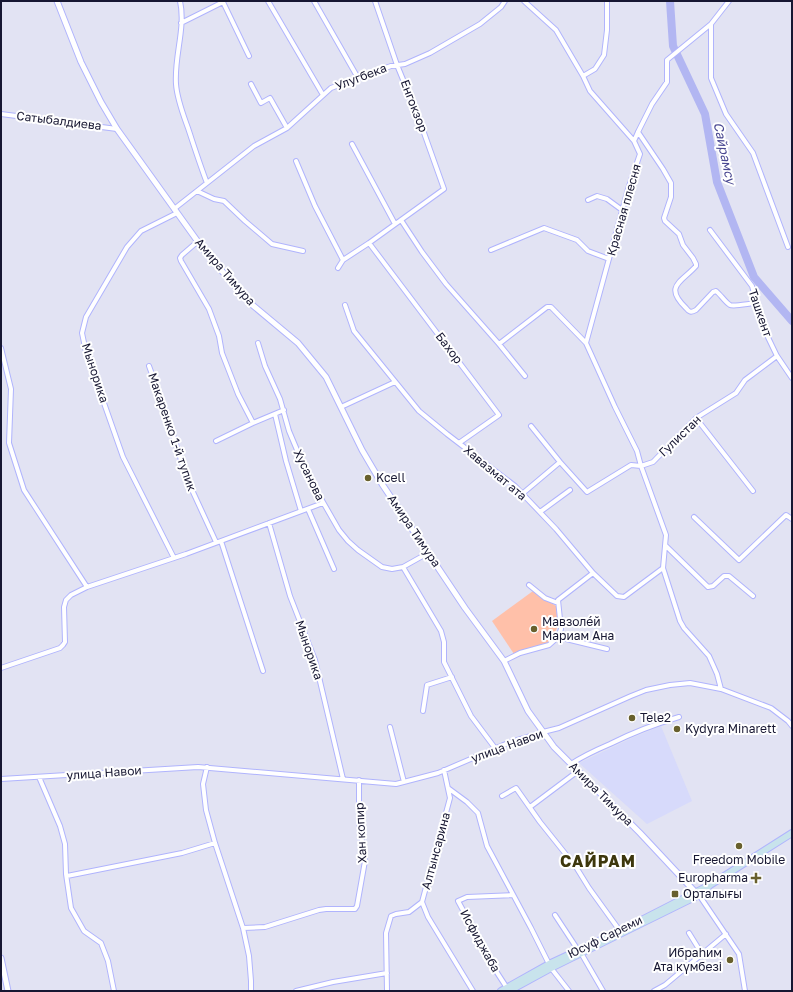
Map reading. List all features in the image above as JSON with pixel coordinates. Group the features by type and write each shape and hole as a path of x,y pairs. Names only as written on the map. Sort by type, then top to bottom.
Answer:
{"main road":[{"name":"Юсуф Сареми","path":"507,990 550,966 697,893 792,833"},
{"name":"Юсуф Сареми","path":"580,952 697,893"}],"street":[{"name":"Амира Тимура","path":"57,1 81,62 101,102 117,128 206,253 250,303 298,343 326,377 362,450 382,484 465,608 504,661 528,711 554,747 640,833 697,893 739,954 745,991"},
{"path":"180,1 181,23 176,84 180,105 207,183"},
{"path":"268,1 323,96"},
{"path":"314,1 358,78"},
{"name":"Енгокзор","path":"375,1 397,65 418,116 444,189 401,220"},
{"name":"Улугбека","path":"176,211 197,191 254,146 287,128 331,88 391,66 409,62 430,53 473,29 500,7 505,1"},
{"path":"524,1 556,30 583,76 590,92 634,141 652,104 667,82 667,60 711,24 730,1"},
{"path":"583,76 595,69 604,55 607,30 607,1"},
{"path":"181,23 223,2 249,56"},
{"path":"711,24 711,78 726,114 754,153 788,247"},
{"path":"251,84 261,103 270,98 287,128"},
{"name":"Сатыбалдиева","path":"1,114 117,128"},
{"path":"1,114 1,119"},
{"path":"638,132 671,183 671,197 664,218 665,221 679,234 683,245 696,264 694,269 679,281 675,289 676,297 689,312 696,310 713,292 716,291 730,305 735,306 757,303"},
{"name":"Красная плесня","path":"586,343 628,189 640,154 634,141"},
{"path":"352,144 395,224"},
{"path":"296,161 315,206 343,260"},
{"path":"197,191 214,199 224,201 272,244 303,251"},
{"path":"588,200 597,196 607,199 622,210"},
{"name":"Мынорика","path":"174,558 123,457 86,352 82,333 86,317 127,247 142,231 176,211"},
{"path":"338,268 343,260 401,220 422,252 446,284 525,376"},
{"path":"492,250 544,228 577,240 588,252 609,259"},
{"name":"Ташкент","path":"710,230 752,286 764,329 777,356 792,378"},
{"path":"197,242 180,258 209,309 222,353 238,394 253,423"},
{"name":"Бахор","path":"369,243 499,415 459,443"},
{"name":"Хавазмат ата","path":"345,305 354,331 418,411 515,486 556,529 593,573 617,596 624,597 663,568"},
{"path":"499,344 547,307 551,308 586,343 637,451 666,535 663,568 682,625 709,656 717,674 721,689"},
{"name":"Хусанова","path":"258,343 265,366 284,410 289,431 308,476 339,530 358,550 382,567 392,569 403,568"},
{"path":"1,348 11,389 9,443 24,490 87,587"},
{"name":"Гулистан","path":"531,426 587,492 631,465 641,466 653,462 696,418 736,392 745,380 777,356"},
{"name":"Макаренко 1-й тупик","path":"149,366 165,410 187,480 219,542 263,671"},
{"path":"341,407 395,382"},
{"path":"216,441 284,410"},
{"path":"275,414 286,461 301,511"},
{"path":"696,418 753,491"},
{"path":"522,494 560,462"},
{"path":"540,512 570,490"},
{"path":"1,668 60,648 65,642 64,607 66,600 87,587 219,542 323,503"},
{"path":"308,509 334,569"},
{"path":"694,517 739,560 786,515 792,519"},
{"name":"Мынорика","path":"269,523 290,596 315,660 343,779"},
{"path":"666,546 708,587 710,588 713,586 724,576 729,576 753,596"},
{"path":"428,553 403,568 441,631 444,642 444,662 471,716 495,748"},
{"path":"504,661 520,653 549,645 558,637 561,629 558,600 593,573"},
{"path":"529,585 545,598 558,603"},
{"path":"558,637 607,649"},
{"path":"423,711 427,685 452,677"},
{"name":"улица Навои","path":"1,779 207,767 396,784 438,773 508,743 559,728 646,690 690,683 721,689 771,708 792,726"},
{"path":"571,764 618,740 659,723 679,717"},
{"path":"390,727 404,782"},
{"path":"207,767 203,784 206,810 215,843 243,928 249,956 251,991"},
{"name":"Алтынсарина","path":"444,770 450,798 422,902 428,917 474,991"},
{"path":"530,807 578,771"},
{"path":"39,777 60,826 65,844 71,908 84,931 101,943 108,961 114,991"},
{"name":"Хан копир","path":"243,928 265,927 319,910 355,909 357,906 365,861 359,822 359,780"},
{"path":"448,788 467,802 478,813 487,846 550,966 569,991"},
{"path":"502,796 516,788 540,822 576,867 620,931"},
{"path":"67,876 182,853 215,843"},
{"name":"Исфиджаба","path":"507,990 458,900 467,897 513,895"},
{"path":"387,991 386,933 391,916 409,912 422,902"},
{"path":"554,915 580,952 603,991"},
{"path":"689,933 702,954"},
{"path":"654,991 665,985 726,934"},
{"path":"1,958 8,991"},
{"path":"296,991 333,982 386,973"}],"shaded area":[{"path":"533,591 556,606 558,626 550,642 514,654 492,621"},
{"path":"661,726 692,801 647,824 579,763"}],"waterway":[{"name":"Сайрамсу","path":"670,1 673,46 705,114 717,182 754,277 792,321"}],"place":[{"name":"Kcell","path":"368,478"},
{"name":"Мавзоле́й Мариам Ана","path":"534,629"},
{"name":"Tele2","path":"632,718"},
{"name":"Kydyra Minarett","path":"677,729"},
{"name":"Freedom Mobile","path":"739,846"},
{"name":"Europharma","path":"756,878"},
{"name":"Орталығы","path":"675,894"},
{"name":"Ибраhим Ата күмбезі","path":"730,960"}],"district":[{"name":"САЙРАМ","path":"598,861"}]}
